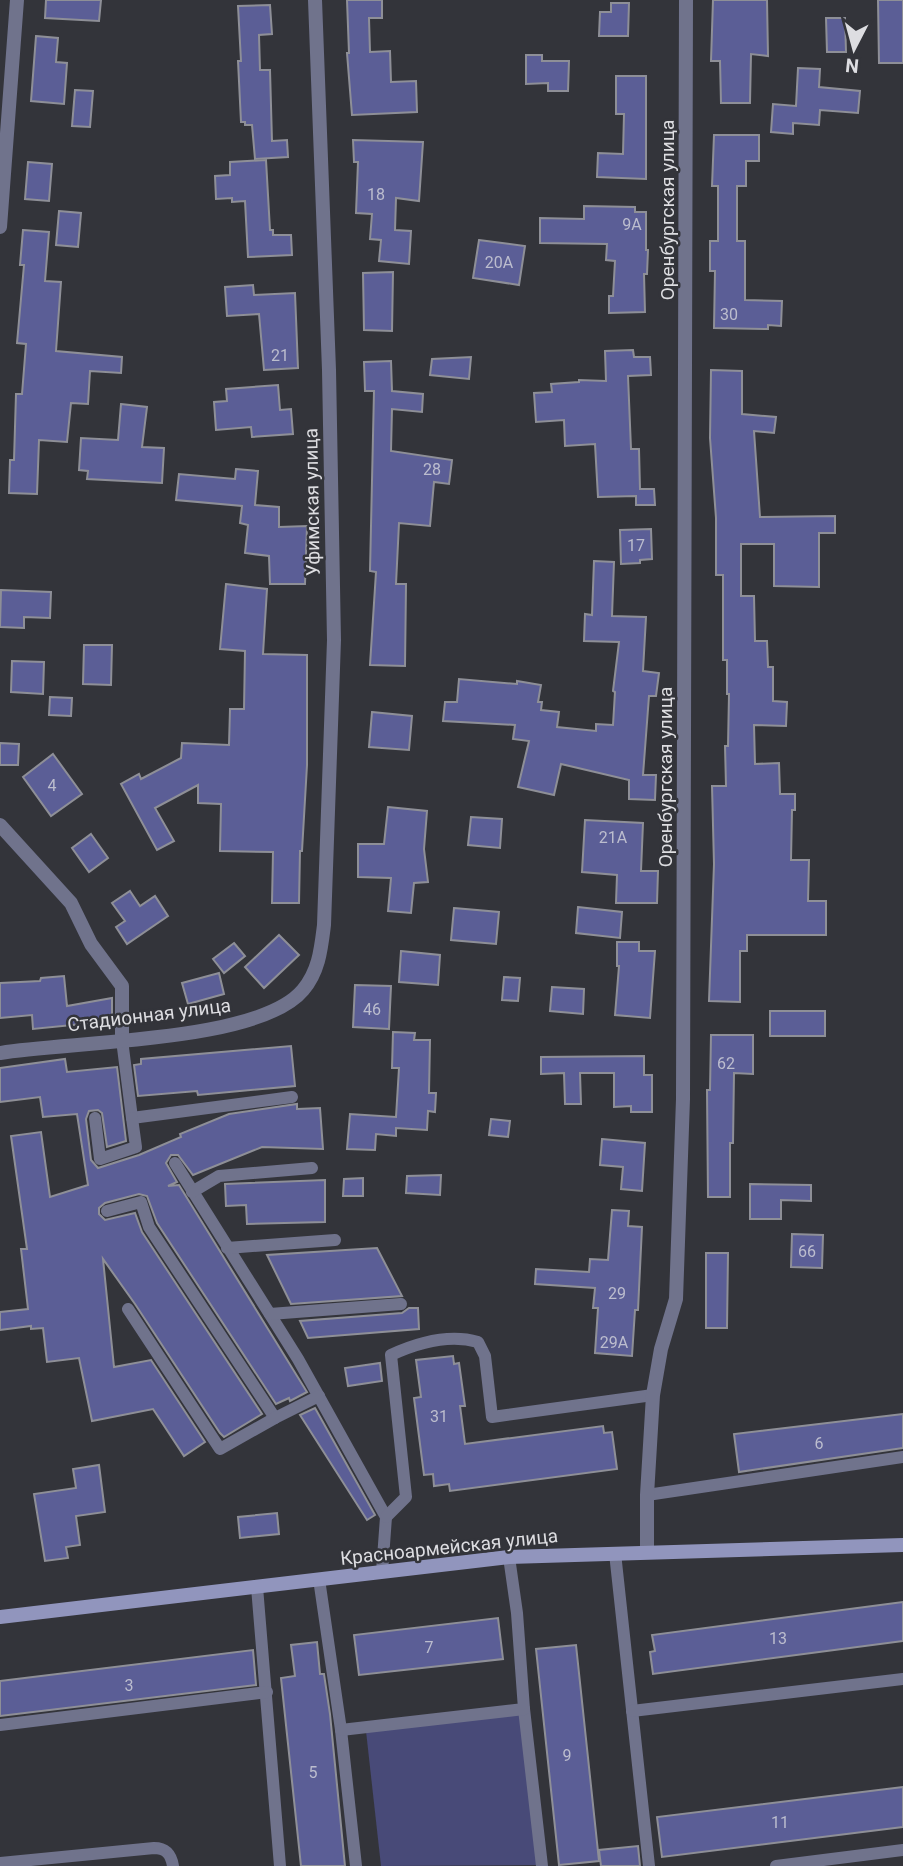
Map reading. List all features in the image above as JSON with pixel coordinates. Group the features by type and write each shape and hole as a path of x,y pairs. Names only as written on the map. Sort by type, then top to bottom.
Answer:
{"street":[{"path":"0,227 17,0"},
{"name":"Уфимская улица","path":"298,996 312,978 318,963 324,925 334,640 329,370 315,0"},
{"name":"Оренбургская улица","path":"647,1551 647,1494 653,1395 661,1349 676,1299 683,1099 687,0"},
{"path":"0,825 71,903 91,944 122,986 122,1040"},
{"name":"Стадионная улица","path":"0,1053 227,1027 271,1012 298,996"},
{"name":"Красноармейская улица","path":"0,1617 509,1557 903,1545"}],"lane":[{"path":"94,1118 100,1159 136,1147 122,1040"},
{"path":"132,1118 292,1097"},
{"path":"175,1163 319,1396 386,1517 382,1572"},
{"path":"192,1192 219,1176 312,1168"},
{"path":"107,1211 141,1202 149,1227 275,1418"},
{"path":"228,1248 335,1240"},
{"path":"270,1314 401,1304"},
{"path":"128,1309 220,1449 319,1396"},
{"path":"386,1517 406,1497 391,1355 411,1346 462,1338 478,1342 485,1356 492,1417 653,1395"},
{"path":"647,1494 903,1457"},
{"path":"615,1553 649,1866"},
{"path":"509,1557 542,1866"},
{"path":"319,1579 341,1730 356,1866"},
{"path":"257,1587 280,1866"},
{"path":"632,1711 903,1679"},
{"path":"0,1725 267,1692"},
{"path":"341,1730 524,1709"},
{"path":"0,1863 161,1848 168,1852 173,1866"},
{"path":"776,1866 881,1859 903,1850"}],"shaded area":[{"path":"521,1714 538,1865 381,1866 366,1731"}],"building":[{"path":"46,0 101,0 99,21 45,18"},
{"path":"347,0 382,0 382,18 369,18 370,52 390,51 391,82 416,81 417,112 352,115 347,53"},
{"path":"713,0 767,0 768,56 751,54 750,103 721,103 720,61 711,61"},
{"path":"878,0 903,0 903,63 879,63"},
{"path":"611,3 629,3 628,36 599,36 600,12 611,12"},
{"path":"270,5 272,34 259,35 260,70 270,70 272,141 287,140 288,157 255,159 252,125 241,122 238,6"},
{"path":"826,18 845,18 846,52 827,52"},
{"path":"36,36 58,38 56,62 67,63 64,104 31,101"},
{"path":"526,55 542,55 542,61 569,61 568,91 548,91 548,83 526,84"},
{"path":"798,68 820,69 819,87 860,91 858,113 820,110 819,125 793,123 793,134 771,132 773,104 796,106"},
{"path":"616,76 646,76 646,179 597,177 598,153 623,154 624,114 616,114"},
{"path":"75,90 93,91 90,127 72,126"},
{"path":"714,135 759,135 759,161 746,161 746,186 737,186 737,241 745,241 745,300 782,301 781,326 768,325 768,329 714,328 715,271 710,271 710,241 718,241 718,186 712,186"},
{"path":"353,140 423,142 419,201 396,198 395,230 411,231 409,264 379,261 381,240 370,239 372,214 356,213 358,162 354,162"},
{"path":"266,160 270,230 273,230 273,235 291,235 292,255 248,257 245,201 216,199 215,176 230,175 230,162"},
{"path":"28,162 52,164 49,201 25,199"},
{"path":"584,206 635,207 635,212 646,212 648,250 647,274 644,274 645,312 609,313 615,261 606,260 607,244 540,243 540,218 584,219"},
{"path":"59,211 81,213 78,247 56,245"},
{"path":"23,230 49,232 45,281 61,282 56,351 122,357 121,373 90,371 88,404 71,403 67,442 39,440 37,494 9,493 10,460 14,460 16,394 22,394 26,344 17,343 24,265 20,265"},
{"path":"479,240 525,246 519,285 473,278"},
{"path":"393,272 392,331 364,330 363,273"},
{"path":"253,285 254,295 295,293 298,368 264,370 259,314 227,316 225,287"},
{"path":"633,350 634,357 650,357 651,375 628,376 631,449 639,449 640,489 654,489 655,505 636,505 636,496 598,497 595,444 565,446 564,420 536,422 534,393 552,392 551,384 579,380 606,381 605,351"},
{"path":"471,357 469,379 430,375 432,359"},
{"path":"391,361 392,391 423,394 422,412 392,409 391,451 452,460 449,484 434,482 430,526 399,523 396,584 406,584 405,666 370,665 376,572 370,571 374,391 365,391 364,362"},
{"path":"711,370 742,371 742,414 776,417 774,433 754,431 760,517 835,516 835,533 819,533 819,587 774,586 774,544 741,544 741,596 754,596 755,641 767,641 768,667 773,667 773,701 787,702 786,726 754,725 755,764 779,763 780,794 795,794 791,860 809,860 808,901 826,901 826,935 747,935 747,951 740,951 740,1002 709,1001 714,864 712,786 726,786 725,746 728,746 729,694 727,660 723,660 723,575 716,575 716,518 710,438"},
{"path":"278,385 280,410 291,409 293,434 252,437 251,427 216,430 214,402 227,401 226,389"},
{"path":"121,404 147,407 142,447 164,448 162,483 87,479 88,471 79,470 81,438 118,440"},
{"path":"236,469 258,471 255,505 279,507 279,527 307,526 305,584 270,584 269,556 245,553 248,525 240,523 242,506 176,500 179,474 235,479"},
{"path":"651,529 652,559 621,564 620,530"},
{"path":"594,561 614,562 612,616 646,617 643,671 659,673 656,696 649,696 643,775 656,775 655,800 629,799 629,780 561,764 554,795 518,787 529,741 513,739 515,725 443,721 445,702 457,702 459,679 517,684 517,681 541,685 538,702 542,702 541,710 559,712 557,727 596,731 596,724 613,725 613,691 619,642 584,641 585,614 592,615"},
{"path":"226,584 267,589 263,654 307,655 307,765 299,903 272,903 273,852 220,851 221,804 198,803 198,785 155,808 174,841 157,850 121,784 139,774 141,779 181,758 182,743 229,745 230,709 244,709 245,651 220,649"},
{"path":"1,590 51,592 50,618 24,617 24,628 0,627"},
{"path":"84,645 112,645 111,685 83,684"},
{"path":"12,661 44,662 43,694 11,692"},
{"path":"50,697 72,698 71,716 49,715"},
{"path":"372,712 412,716 409,750 369,747"},
{"path":"0,743 19,744 18,765 0,765"},
{"path":"53,754 82,794 51,816 23,777"},
{"path":"388,807 427,811 424,849 428,882 414,883 411,913 388,911 391,878 358,877 358,844 384,844"},
{"path":"471,817 502,819 500,848 468,845"},
{"path":"585,820 643,823 641,871 658,871 657,903 616,903 617,875 582,872"},
{"path":"91,834 108,858 89,872 72,848"},
{"path":"130,891 140,906 155,896 168,916 127,944 116,927 125,921 112,903"},
{"path":"578,907 622,912 620,938 576,933"},
{"path":"454,908 499,912 496,944 451,940"},
{"path":"279,935 299,955 264,988 245,967"},
{"path":"617,942 639,942 639,951 655,951 650,1018 615,1015 619,966"},
{"path":"234,943 245,956 224,973 213,959"},
{"path":"401,951 440,955 438,985 399,982"},
{"path":"219,973 224,994 188,1004 182,983"},
{"path":"64,976 67,1006 112,998 112,1021 33,1029 32,1015 0,1018 0,983 40,981 41,978"},
{"path":"504,977 520,978 518,1001 502,1000"},
{"path":"355,985 391,986 389,1029 353,1027"},
{"path":"552,987 584,989 583,1014 550,1011"},
{"path":"770,1011 825,1011 825,1036 770,1036"},
{"path":"393,1032 415,1033 414,1040 430,1040 429,1093 436,1093 435,1112 428,1111 427,1130 396,1128 396,1136 376,1134 375,1150 347,1149 350,1114 396,1117 399,1068 392,1068"},
{"path":"711,1035 753,1035 753,1074 734,1073 730,1197 708,1197 707,1090 710,1090"},
{"path":"291,1046 295,1086 198,1095 197,1091 138,1096 134,1065 141,1064 141,1059"},
{"path":"644,1056 644,1075 652,1075 652,1112 631,1112 631,1106 614,1107 614,1073 580,1073 581,1104 565,1104 564,1073 541,1074 541,1057"},
{"path":"65,1059 67,1072 117,1067 126,1141 107,1147 102,1113 98,1110 89,1111 86,1119 91,1160 98,1168 139,1155 181,1137 180,1134 229,1114 297,1104 297,1109 320,1108 323,1149 262,1147 193,1175 178,1155 171,1155 166,1163 177,1182 168,1186 179,1185 307,1392 290,1401 289,1398 276,1404 157,1223 147,1196 139,1194 105,1203 99,1208 99,1214 105,1220 135,1213 142,1232 262,1414 224,1437 103,1259 114,1367 151,1360 205,1442 184,1456 153,1409 92,1421 79,1358 47,1362 43,1328 31,1329 31,1326 0,1330 0,1312 28,1309 21,1249 27,1249 11,1136 41,1132 50,1197 88,1185 77,1114 43,1117 40,1097 0,1102 0,1068"},
{"path":"491,1119 510,1121 508,1137 489,1135"},
{"path":"602,1139 645,1143 642,1191 621,1189 623,1167 600,1165"},
{"path":"441,1175 440,1195 406,1193 407,1176"},
{"path":"363,1178 363,1196 343,1196 344,1179"},
{"path":"325,1180 325,1222 247,1224 246,1205 226,1206 225,1184"},
{"path":"750,1184 811,1185 811,1201 781,1200 781,1219 750,1219"},
{"path":"612,1210 629,1211 628,1226 642,1227 638,1310 635,1310 632,1356 595,1353 598,1308 593,1308 595,1288 535,1284 536,1269 589,1272 590,1259 608,1260"},
{"path":"792,1234 823,1235 822,1268 791,1267"},
{"path":"377,1248 402,1296 291,1304 267,1255"},
{"path":"706,1253 728,1253 727,1328 706,1328"},
{"path":"409,1308 418,1308 419,1329 308,1338 300,1321 402,1313"},
{"path":"453,1356 454,1364 459,1363 465,1406 460,1406 465,1444 603,1426 604,1433 612,1432 617,1469 450,1491 449,1484 434,1486 433,1474 424,1475 414,1398 421,1397 416,1360"},
{"path":"380,1363 382,1381 348,1386 345,1368"},
{"path":"315,1408 375,1515 367,1520 300,1415"},
{"path":"903,1414 903,1448 739,1472 734,1434"},
{"path":"99,1465 105,1512 76,1516 80,1545 66,1547 68,1558 45,1561 34,1494 76,1488 73,1469"},
{"path":"277,1513 279,1534 240,1538 238,1517"},
{"path":"903,1602 903,1641 653,1674 650,1652 655,1651 652,1635"},
{"path":"498,1618 503,1659 359,1675 354,1635"},
{"path":"317,1642 320,1674 324,1674 330,1714 345,1866 301,1866 281,1678 295,1676 291,1645"},
{"path":"576,1645 599,1861 559,1865 536,1649"},
{"path":"253,1650 256,1685 0,1716 0,1681"},
{"path":"903,1787 903,1827 662,1857 657,1817"},
{"path":"638,1846 640,1866 601,1866 599,1850"}]}
